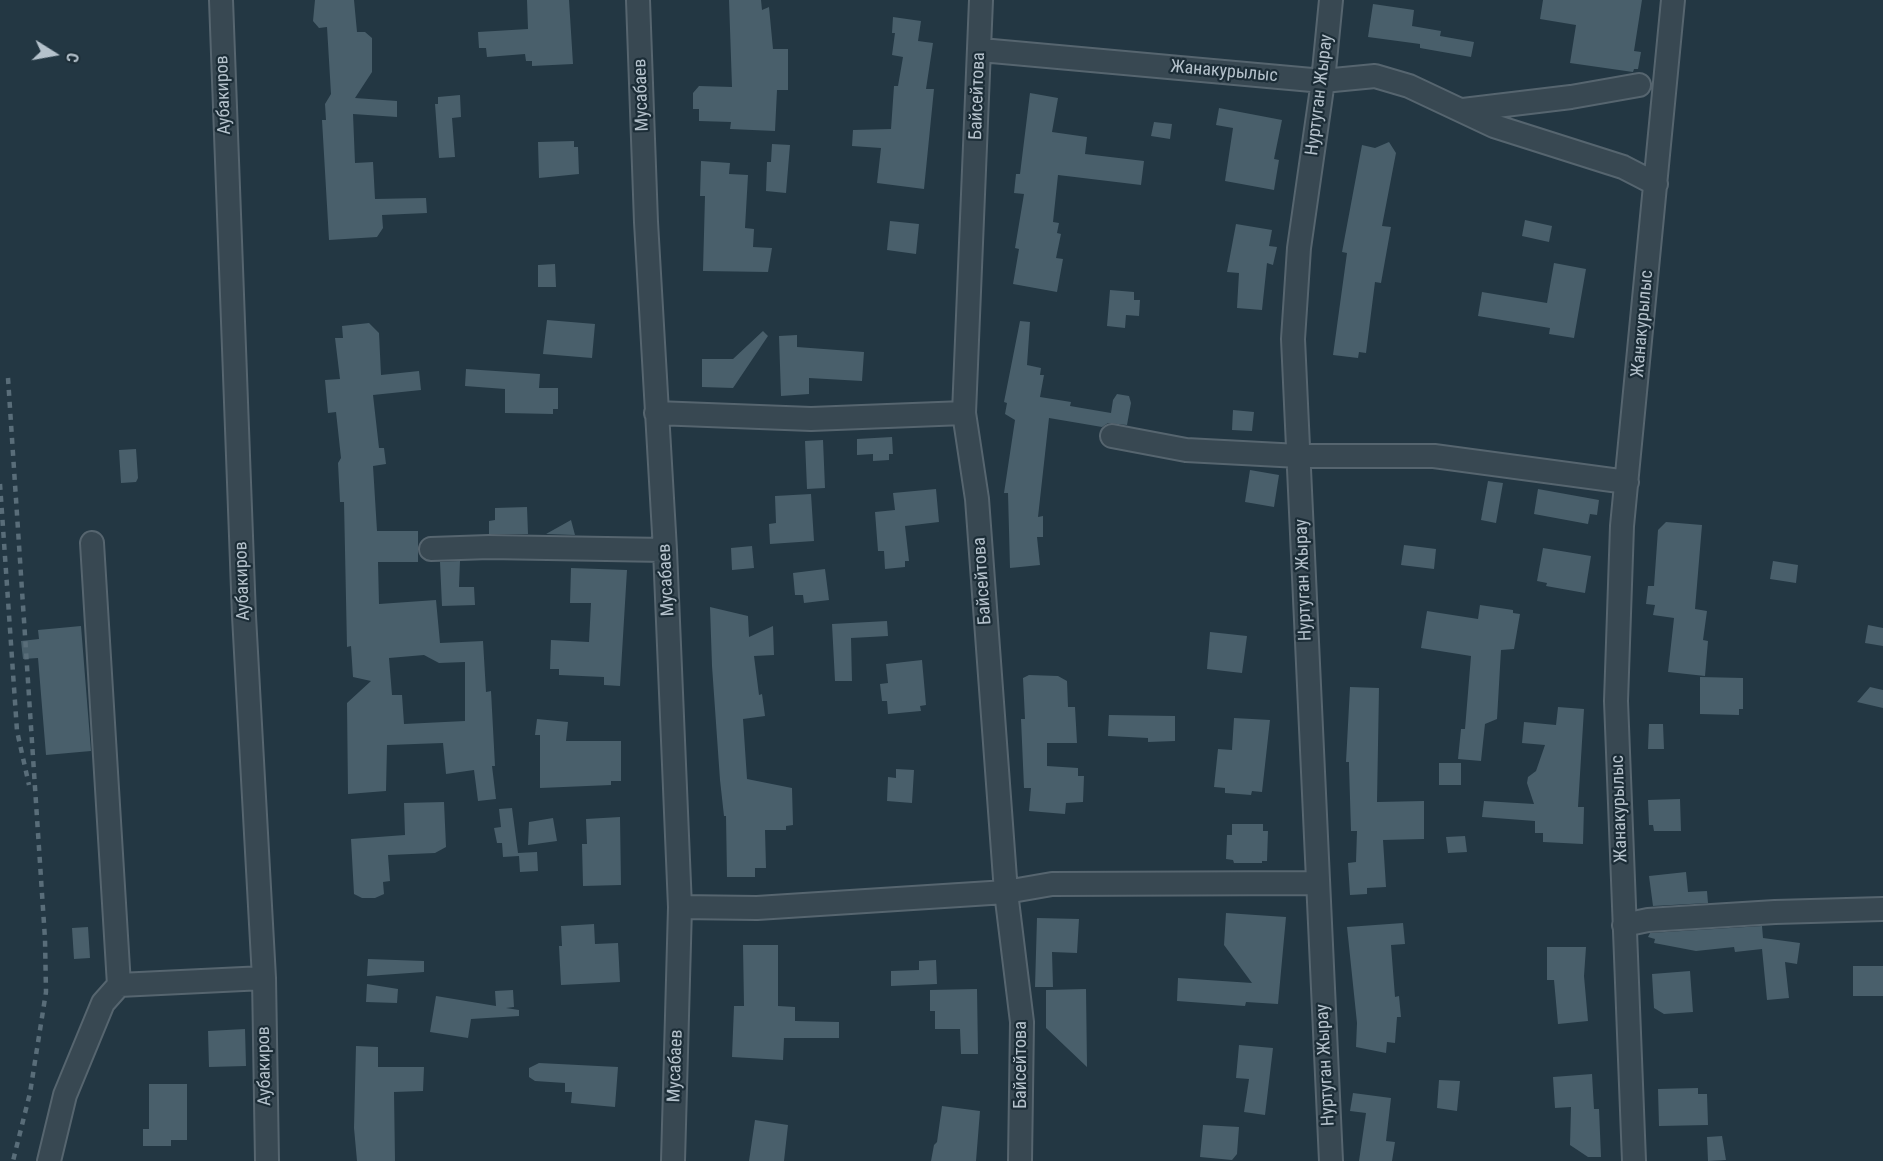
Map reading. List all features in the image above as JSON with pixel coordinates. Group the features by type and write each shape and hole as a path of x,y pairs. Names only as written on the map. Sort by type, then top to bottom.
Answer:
{"street":[{"name":"Аубакиров","path":"221,0 244,616 264,978 267,1161"},
{"name":"Мусабаев","path":"638,0 681,907 673,1161"},
{"name":"Байсейтова","path":"981,0 981,50 964,413 977,500 1006,892 1022,1022 1020,1161"},
{"name":"Нуртуган Жырау","path":"1331,0 1323,81 1299,248 1293,339 1331,1161"},
{"path":"1656,184 1673,0"},
{"name":"Жанакурылыс","path":"981,50 1323,81 1375,76 1409,86 1494,126 1623,167 1656,184 1622,526 1616,701 1634,1161"},
{"path":"1462,110 1571,97 1639,85"},
{"path":"656,414 811,419 964,413"},
{"path":"1112,436 1186,450 1299,456 1434,456 1627,482"},
{"path":"49,1161 65,1095 103,1003 119,985 92,543"},
{"path":"431,549 489,547 665,550"},
{"path":"681,907 757,908 1006,892 1052,884 1317,883"},
{"path":"1624,925 1648,920 1775,912 1883,909"},
{"path":"119,985 264,978"}],"building":[{"path":"315,0 354,0 357,32 365,32 372,38 372,72 355,98 397,101 397,117 353,114 355,163 373,162 375,199 426,198 427,213 382,215 383,228 377,237 329,240 322,120 326,120 325,104 331,94 327,27 319,28 313,21"},
{"path":"527,0 569,0 573,64 532,66 532,61 526,61 525,54 487,57 486,48 479,48 478,32 528,29"},
{"path":"729,0 761,0 762,10 769,7 773,49 788,49 788,90 777,90 775,131 730,129 731,122 699,121 699,109 693,109 693,93 699,86 732,87"},
{"path":"1543,0 1642,0 1634,51 1641,52 1638,69 1634,69 1633,72 1570,63 1576,25 1540,19"},
{"path":"1373,4 1414,10 1412,26 1441,31 1440,36 1474,42 1471,57 1420,48 1420,44 1368,37"},
{"path":"893,17 921,21 918,41 933,43 926,89 934,89 924,189 877,183 881,148 852,146 853,130 891,129 894,86 898,86 903,57 892,55 895,33 892,33"},
{"path":"1030,93 1058,98 1052,132 1087,137 1085,154 1144,161 1141,185 1058,175 1053,222 1059,223 1057,233 1061,234 1056,258 1063,259 1057,292 1013,284 1019,249 1015,248 1024,194 1014,193 1016,174 1020,174"},
{"path":"460,95 461,117 452,118 455,157 439,158 435,104 438,104 438,97"},
{"path":"1219,108 1282,120 1274,159 1279,160 1274,190 1225,181 1233,128 1216,125"},
{"path":"1154,122 1172,124 1170,139 1151,136"},
{"path":"574,141 574,147 578,147 579,174 539,178 538,142"},
{"path":"1389,142 1396,153 1382,226 1391,227 1381,283 1375,282 1366,353 1359,352 1358,358 1333,355 1347,253 1342,252 1362,145 1375,148"},
{"path":"772,144 790,145 786,193 766,191 767,162 771,162"},
{"path":"701,161 730,163 729,174 748,175 745,228 754,229 753,247 772,248 768,272 703,271 705,196 700,196"},
{"path":"1525,220 1552,226 1549,242 1522,236"},
{"path":"890,221 919,224 916,254 887,250"},
{"path":"1236,224 1272,230 1269,246 1277,247 1273,265 1267,263 1262,310 1237,308 1239,273 1227,272"},
{"path":"1554,263 1586,269 1574,338 1549,334 1550,328 1478,316 1482,292 1547,303"},
{"path":"555,264 556,287 538,287 538,265"},
{"path":"1110,290 1134,292 1134,300 1140,300 1139,316 1126,315 1125,328 1107,326"},
{"path":"547,320 595,324 592,358 543,354"},
{"path":"1020,321 1030,322 1027,365 1041,368 1040,375 1044,375 1040,397 1071,402 1070,406 1111,413 1113,400 1117,394 1129,396 1131,403 1127,425 1108,423 1102,427 1049,418 1038,517 1043,516 1043,537 1037,537 1040,565 1010,568 1008,493 1004,493 1015,420 1005,414 1007,403 1004,402"},
{"path":"369,323 379,333 381,375 419,371 421,390 373,395 379,448 384,448 386,464 373,466 377,531 418,531 418,562 378,562 379,604 436,600 440,643 483,641 486,692 491,691 495,766 492,766 496,799 478,801 474,770 446,774 443,743 387,745 386,791 348,794 347,703 371,681 353,677 351,646 347,647 344,502 340,502 338,463 341,458 336,412 328,413 325,380 340,379 335,338 343,338 342,326","holes":["424,655 439,663 465,662 465,721 404,724 402,695 392,695 389,658"]},
{"path":"763,331 768,336 733,388 702,387 702,359 733,359"},
{"path":"797,335 797,347 864,352 862,381 809,378 809,394 781,396 779,336"},
{"path":"466,369 540,374 539,388 558,388 558,409 553,409 553,414 505,413 505,389 465,386"},
{"path":"1233,410 1254,412 1252,431 1232,430"},
{"path":"892,437 893,454 889,454 889,460 873,461 873,454 857,455 857,439"},
{"path":"823,440 825,488 807,489 805,441"},
{"path":"136,449 138,478 136,482 121,483 119,450"},
{"path":"1250,470 1279,475 1274,507 1245,502"},
{"path":"1488,481 1503,483 1496,523 1481,520"},
{"path":"936,489 939,522 905,526 909,561 905,561 905,567 885,569 884,551 878,551 875,512 895,510 893,493"},
{"path":"1538,489 1599,500 1597,515 1590,514 1588,524 1534,514"},
{"path":"811,494 814,541 770,544 769,524 776,523 775,496"},
{"path":"527,507 528,534 489,534 489,521 495,520 495,508"},
{"path":"571,520 575,535 546,534"},
{"path":"1666,522 1702,525 1695,609 1707,611 1703,640 1708,641 1705,676 1668,672 1674,618 1653,615 1655,605 1646,604 1648,586 1654,586 1658,530"},
{"path":"1404,545 1436,549 1434,569 1401,565"},
{"path":"752,546 754,568 732,570 731,548"},
{"path":"1543,548 1591,556 1585,593 1546,586 1547,583 1537,581"},
{"path":"460,561 459,587 474,587 475,605 442,606 440,562"},
{"path":"1773,561 1798,565 1796,583 1770,579"},
{"path":"571,568 627,570 620,686 604,685 604,677 559,675 559,669 550,669 551,640 589,642 591,603 570,603"},
{"path":"825,569 829,600 804,603 803,595 795,595 793,573"},
{"path":"1480,605 1513,610 1513,613 1520,614 1514,649 1501,650 1497,719 1485,724 1481,761 1458,759 1461,729 1465,729 1471,656 1421,648 1427,611 1478,619"},
{"path":"710,607 748,616 749,637 773,626 774,655 754,656 759,695 762,694 765,716 743,719 747,779 792,788 793,825 786,826 786,830 765,830 766,868 755,868 755,877 727,877 726,816 724,816 720,780"},
{"path":"887,621 888,636 851,638 852,681 835,681 832,624"},
{"path":"1868,625 1883,628 1883,646 1865,643"},
{"path":"81,626 91,751 46,755 38,658 23,659 21,641 39,639 38,630"},
{"path":"1210,632 1247,636 1242,673 1207,669"},
{"path":"922,660 926,705 920,706 921,711 888,714 887,701 882,701 880,684 888,683 886,664"},
{"path":"1029,675 1058,676 1067,681 1068,707 1075,707 1077,743 1047,743 1047,766 1078,768 1078,776 1084,776 1083,802 1066,803 1065,814 1029,811 1031,788 1024,788 1021,719 1025,719 1023,678"},
{"path":"1700,677 1743,678 1743,709 1739,709 1739,715 1700,714"},
{"path":"1350,687 1379,688 1377,802 1424,801 1424,839 1383,840 1386,887 1367,888 1367,894 1350,895 1348,863 1356,862 1357,831 1351,831 1349,762 1346,762"},
{"path":"1870,687 1883,690 1883,708 1857,702"},
{"path":"1558,707 1584,709 1578,807 1584,807 1583,844 1543,842 1543,833 1535,833 1535,821 1482,817 1484,801 1534,804 1527,783 1528,777 1536,771 1545,745 1522,743 1524,722 1556,725"},
{"path":"1109,715 1175,716 1175,741 1148,742 1148,738 1108,736"},
{"path":"1234,718 1270,720 1262,792 1252,791 1251,795 1225,793 1225,788 1214,787 1218,749 1232,750"},
{"path":"537,719 568,722 566,741 621,741 621,781 611,781 611,785 540,788 540,735 535,735"},
{"path":"1649,724 1663,724 1664,749 1648,749"},
{"path":"1439,763 1461,763 1461,785 1439,785"},
{"path":"896,769 914,770 912,803 887,801 888,777 896,778"},
{"path":"1680,799 1681,831 1654,831 1653,825 1649,825 1648,800"},
{"path":"444,802 446,847 435,853 388,855 390,881 383,882 384,894 375,898 362,898 354,894 351,839 405,835 404,803"},
{"path":"512,808 518,853 537,852 538,871 520,872 519,856 503,857 502,843 497,843 494,828 501,827 499,809"},
{"path":"620,817 621,885 583,886 582,844 587,844 586,819"},
{"path":"553,818 557,841 528,845 529,822"},
{"path":"1232,824 1263,824 1263,831 1268,831 1267,861 1234,863 1233,860 1226,859 1227,835 1232,835"},
{"path":"1465,836 1467,852 1448,853 1446,837"},
{"path":"1686,872 1688,892 1707,891 1708,903 1653,906 1649,876"},
{"path":"1226,913 1286,917 1278,1004 1246,1002 1245,1006 1177,1001 1178,978 1252,983 1224,945"},
{"path":"1037,918 1079,919 1077,953 1052,952 1053,987 1035,987"},
{"path":"1403,923 1405,944 1391,945 1395,997 1399,996 1401,1017 1397,1017 1395,1043 1387,1042 1386,1053 1356,1047 1357,1023 1347,927"},
{"path":"594,924 595,944 618,943 620,982 561,985 559,946 562,946 561,926"},
{"path":"1762,926 1763,938 1800,943 1797,964 1785,962 1789,998 1767,1000 1762,949 1735,952 1734,947 1696,951 1654,943 1655,939 1648,937 1650,933"},
{"path":"88,927 90,958 74,959 72,928"},
{"path":"743,945 778,945 778,1006 795,1007 795,1021 839,1022 839,1038 784,1038 783,1060 732,1057 734,1006 744,1006"},
{"path":"1547,947 1586,947 1584,976 1588,1021 1558,1024 1554,980 1547,980"},
{"path":"368,959 424,961 424,972 367,976"},
{"path":"936,960 937,984 891,986 891,971 919,970 919,961"},
{"path":"1853,966 1883,966 1883,996 1853,996"},
{"path":"1690,971 1693,1012 1664,1014 1654,1008 1652,974"},
{"path":"367,984 398,989 397,1003 366,1002"},
{"path":"977,989 978,1054 961,1054 960,1029 935,1029 935,1011 930,1011 930,990"},
{"path":"1086,989 1087,1067 1046,1028 1046,990"},
{"path":"513,990 514,1007 506,1008 519,1010 519,1016 471,1019 468,1038 430,1032 436,996 496,1006 495,991"},
{"path":"245,1029 246,1066 209,1067 208,1031"},
{"path":"1239,1045 1273,1048 1265,1115 1244,1112 1249,1079 1236,1078"},
{"path":"356,1046 378,1047 378,1067 424,1067 423,1091 394,1092 395,1161 357,1161 354,1128"},
{"path":"539,1063 618,1067 615,1107 571,1103 572,1092 565,1092 565,1083 535,1081 529,1077 529,1068"},
{"path":"1592,1074 1594,1109 1599,1109 1601,1157 1588,1157 1570,1145 1571,1107 1555,1108 1553,1077"},
{"path":"1439,1080 1460,1081 1457,1111 1437,1108"},
{"path":"149,1084 187,1084 187,1140 171,1140 171,1146 143,1146 143,1129 149,1129"},
{"path":"1698,1088 1698,1094 1707,1094 1708,1125 1659,1126 1658,1089"},
{"path":"1353,1093 1391,1098 1386,1141 1395,1142 1392,1161 1359,1161 1366,1113 1350,1111"},
{"path":"942,1106 980,1111 976,1161 931,1161 934,1145 937,1142"},
{"path":"755,1120 788,1125 784,1161 749,1161"},
{"path":"1203,1125 1239,1127 1237,1154 1232,1160 1200,1157"},
{"path":"1722,1136 1726,1160 1708,1161 1707,1137"}],"railway":[{"path":"8,378 45,939 46,992 30,1093 13,1161"},
{"path":"0,484 17,731 29,785"}]}
